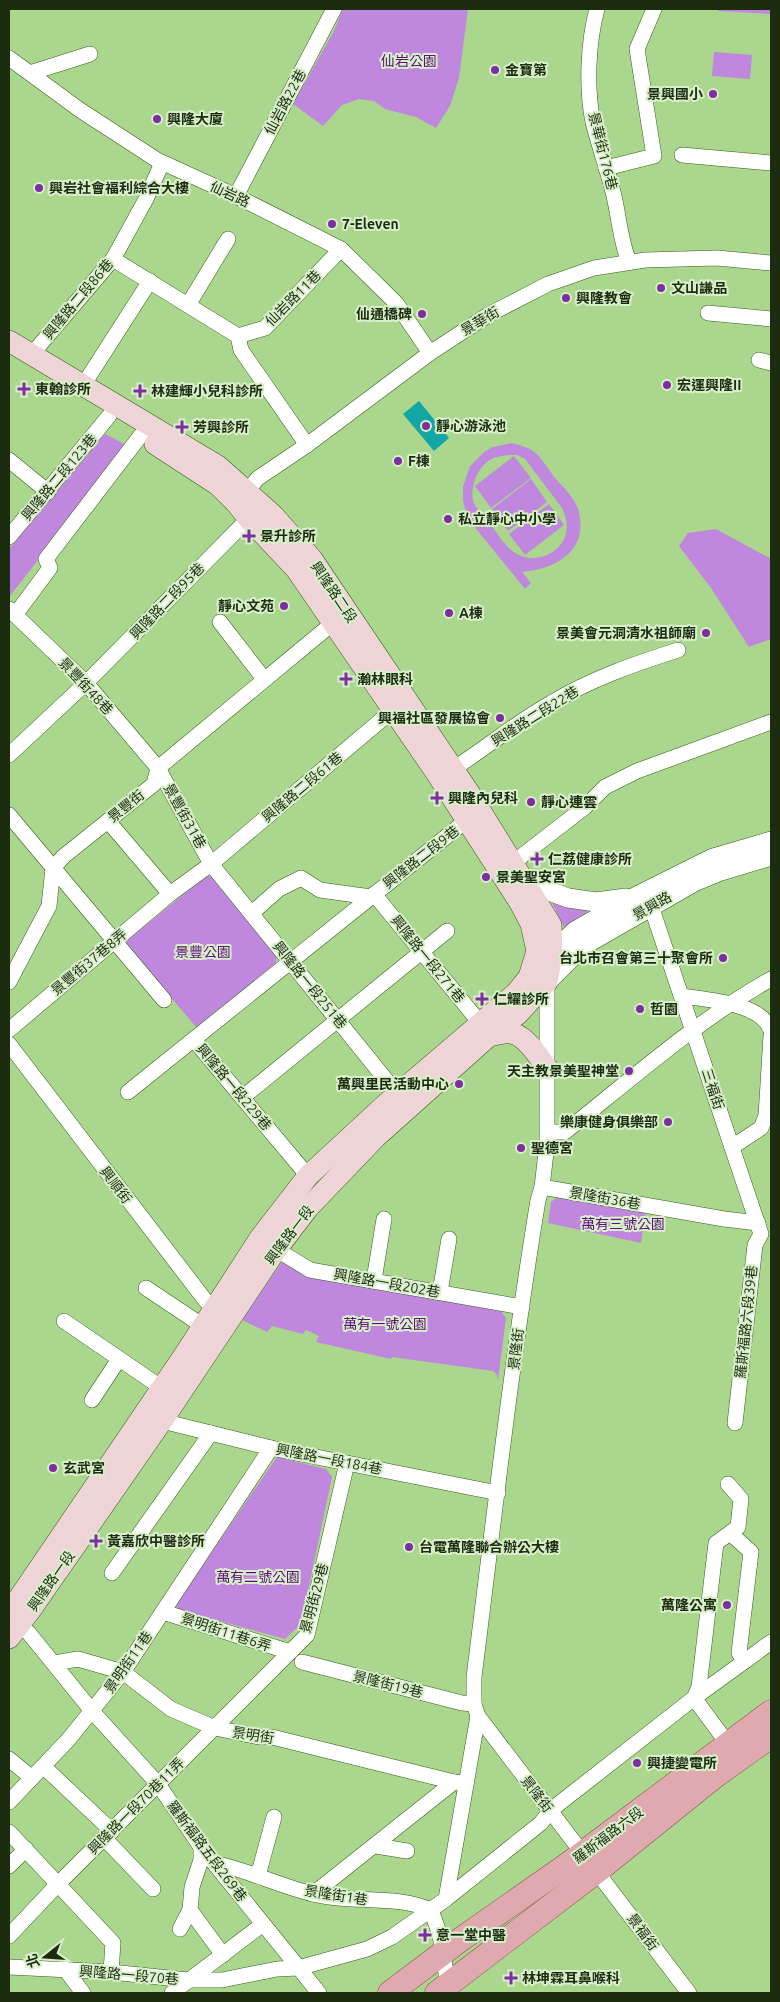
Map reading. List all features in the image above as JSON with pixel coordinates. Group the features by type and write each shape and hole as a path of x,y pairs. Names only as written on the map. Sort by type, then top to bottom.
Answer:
{"main road":[{"name":"興隆路二段","path":"9,341 84,384 218,466 249,504 296,569 467,820 512,871"},
{"name":"興隆路二段","path":"9,357 141,435 249,504 312,559 453,769 512,871"},
{"path":"512,871 531,924 541,965"},
{"path":"512,871 551,925 541,965"},
{"name":"興隆路一段","path":"11,1622 19,1598 162,1388 215,1319 268,1244 308,1176 403,1100 485,1030 518,1014 541,965"},
{"path":"485,1030 510,1032 520,1037 530,1046 548,1069"},
{"name":"興隆路一段","path":"268,1244 308,1208 403,1100"},
{"name":"興隆路一段","path":"11,1622 162,1421 215,1319"},
{"name":"羅斯福路六段","path":"390,1993 771,1712"},
{"name":"羅斯福路六段","path":"445,1991 715,1776 771,1736"}],"street":[{"name":"仙岩路22巷","path":"236,196 334,9"},
{"name":"景華街176巷","path":"596,9 591,30 589,80 593,120 613,191 625,252 629,262"},
{"path":"606,168 654,156 637,49 654,9"},
{"path":"30,74 90,54"},
{"name":"仙岩路","path":"9,58 80,110 162,163 236,196 341,249 396,303 430,353"},
{"path":"682,155 771,163"},
{"name":"興隆路二段86巷","path":"32,354 113,259 146,199 162,163"},
{"path":"188,306 228,238"},
{"name":"仙岩路11巷","path":"238,336 266,328 341,249"},
{"name":"景華街","path":"249,504 258,478 307,445 430,353 488,315 548,284 585,271 629,262 685,258 745,259 771,262"},
{"path":"113,259 238,336 241,350 307,445"},
{"path":"84,384 150,281"},
{"path":"708,313 771,319"},
{"name":"興隆路二段123巷","path":"9,537 109,416"},
{"path":"12,612 50,568 46,560 141,435"},
{"path":"9,460 48,492"},
{"name":"興隆路二段95巷","path":"9,756 86,683 249,504"},
{"name":"景豐街48巷","path":"12,612 86,683 158,768"},
{"path":"220,622 264,679"},
{"name":"景豐街","path":"53,868 64,856 154,784 158,768 333,623"},
{"name":"興隆路二段22巷","path":"453,769 538,711 576,689 605,676 678,650"},
{"name":"興隆路二段61巷","path":"170,894 211,864 393,710"},
{"path":"643,902 596,902 568,898 512,871 522,856 585,807 605,787 637,771 771,722"},
{"name":"景豐街31巷","path":"158,768 211,864"},
{"path":"9,814 164,1000"},
{"name":"興隆路二段9巷","path":"194,1040 467,820"},
{"path":"108,821 170,894"},
{"name":"景興路","path":"541,965 584,945 643,902 713,858 771,841"},
{"name":"景興路","path":"541,965 575,931 718,872 771,856"},
{"name":"興隆路一段251巷","path":"211,864 403,1100"},
{"path":"9,982 49,906 53,868"},
{"path":"252,913 279,889 301,878 320,890 372,895"},
{"name":"景豐街37巷8弄","path":"9,1030 170,894"},
{"name":"興隆路一段271巷","path":"372,895 421,951 485,1030"},
{"name":"三福街","path":"643,902 682,996 732,1147 763,1231"},
{"path":"243,1097 446,931"},
{"name":"景隆街","path":"446,1898 460,1783 476,1710 474,1677 522,1307 536,1209 542,1187 548,1132 548,1069 541,965"},
{"path":"548,1132 565,1132 730,1004 771,979"},
{"path":"682,996 730,1004 760,1015 769,1022 771,1031"},
{"path":"732,1147 761,1128 766,1116 771,1036"},
{"name":"興隆路一段229巷","path":"128,1092 194,1040 308,1176"},
{"name":"興順街","path":"9,1044 128,1202 205,1300 215,1319"},
{"name":"景隆街36巷","path":"542,1187 724,1219 763,1231"},
{"path":"374,1280 384,1219"},
{"name":"羅斯福路六段39巷","path":"735,1422 754,1245 763,1231"},
{"path":"440,1292 449,1239"},
{"name":"興隆路一段202巷","path":"268,1244 310,1270 522,1307"},
{"path":"146,1288 215,1319"},
{"path":"64,1321 162,1388"},
{"path":"92,1400 119,1359"},
{"name":"興隆路一段184巷","path":"162,1421 271,1448 498,1493"},
{"path":"112,1573 211,1433"},
{"name":"景明街11巷","path":"44,1767 92,1711 122,1672 271,1448"},
{"name":"景明街29巷","path":"215,1728 307,1635 347,1463"},
{"path":"694,1698 699,1687 716,1543 738,1526 741,1499 728,1484"},
{"path":"730,1533 751,1552 740,1653 746,1661"},
{"name":"景明街11巷6弄","path":"163,1612 290,1652"},
{"path":"11,1622 54,1663 92,1711"},
{"path":"694,1698 771,1642"},
{"name":"景明街","path":"54,1663 78,1659 122,1672 171,1709 215,1728 272,1737 460,1783"},
{"name":"景隆街19巷","path":"302,1662 462,1703 476,1710"},
{"path":"694,1698 728,1744"},
{"name":"興隆路一段70巷","path":"9,1967 111,1972 188,1980 222,1980 277,1969 298,1968 367,1949 392,1937 431,1910 541,1822 550,1811 694,1698"},
{"name":"景隆街","path":"476,1710 550,1811 597,1871"},
{"name":"羅斯福路五段269巷","path":"92,1711 158,1784 201,1847 319,1993"},
{"name":"興隆路一段70巷11弄","path":"9,1936 58,1884 215,1728"},
{"path":"9,1759 32,1778"},
{"path":"9,1802 44,1767 108,1835 153,1889"},
{"path":"313,1894 460,1783"},
{"path":"258,1876 274,1817"},
{"path":"9,1832 113,1944 111,1972"},
{"path":"382,1841 407,1851"},
{"path":"180,1930 190,1910 192,1887 201,1860 201,1847"},
{"path":"9,1866 26,1849"},
{"name":"景隆街1巷","path":"214,1862 313,1894 337,1898 416,1903 431,1910"},
{"name":"景福街","path":"597,1871 689,1993"},
{"path":"190,1910 223,1955"},
{"path":"431,1910 440,1935 445,1991"},
{"path":"172,1993 263,1924"},
{"path":"65,1969 83,1993"}],"green space":[{"name":"仙岩公園","path":"343,9 468,9 459,78 450,106 436,128 416,117 385,109 374,101 359,99 342,105 323,126 293,104 334,31"},
{"path":"718,9 771,9 771,14 718,11"},
{"path":"714,52 752,55 750,79 712,76"},
{"path":"105,434 128,446 9,597 9,549"},
{"path":"512,443 533,451 571,496 578,509 579,536 575,546 568,555 558,562 547,567 522,572 531,583 525,589 468,519 463,501 463,487 470,466 484,452 493,447","holes":["517,455 525,459 562,508 566,517 567,526 564,540 550,554 537,558 523,556 510,549 478,510 472,495 477,474 483,465 489,460 500,456"]},
{"path":"514,456 531,478 491,508 475,486"},
{"path":"531,479 547,502 508,531 492,509"},
{"path":"549,504 564,525 525,555 509,534"},
{"path":"716,529 771,559 771,639 749,647 711,588 679,546 688,533"},
{"name":"景豐公園","path":"213,876 276,954 276,963 197,1028 124,943 205,877"},
{"path":"550,899 593,908 564,927"},
{"name":"萬有三號公園","path":"558,1197 645,1213 641,1243 548,1223 551,1202"},
{"name":"萬有一號公園","path":"282,1262 307,1276 501,1311 506,1318 498,1380 497,1375 493,1371 392,1357 391,1359 316,1342 319,1336 306,1330 303,1334 272,1326 267,1332 242,1320"},
{"name":"萬有二號公園","path":"277,1457 326,1469 332,1477 301,1624 285,1639 177,1609 176,1604"}],"water":[{"name":"靜心游泳池","path":"419,401 449,438 434,451 403,414"}],"place":[{"name":"金寶第","path":"495,70"},
{"name":"景興國小","path":"713,94"},
{"name":"興隆大廈","path":"157,119"},
{"name":"興岩社會福利綜合大樓","path":"39,188"},
{"name":"7-Eleven","path":"332,224"},
{"name":"文山謙品","path":"661,288"},
{"name":"興隆教會","path":"566,298"},
{"name":"仙通橋碑","path":"422,314"},
{"name":"宏運興隆II","path":"667,385"},
{"name":"東翰診所","path":"24,389"},
{"name":"林建輝小兒科診所","path":"140,391"},
{"name":"靜心游泳池","path":"426,426"},
{"name":"芳興診所","path":"182,427"},
{"name":"F棟","path":"398,461"},
{"name":"私立靜心中小學","path":"448,519"},
{"name":"景升診所","path":"249,536"},
{"name":"靜心文苑","path":"284,606"},
{"name":"A棟","path":"449,613"},
{"name":"景美會元洞清水祖師廟","path":"706,633"},
{"name":"瀚林眼科","path":"346,679"},
{"name":"興福社區發展協會","path":"500,718"},
{"name":"興隆內兒科","path":"437,798"},
{"name":"靜心連雲","path":"531,802"},
{"name":"仁荔健康診所","path":"537,859"},
{"name":"景美聖安宮","path":"486,877"},
{"name":"台北市召會第三十聚會所","path":"723,958"},
{"name":"仁耀診所","path":"482,999"},
{"name":"哲園","path":"640,1009"},
{"name":"天主教景美聖神堂","path":"629,1071"},
{"name":"萬興里民活動中心","path":"459,1084"},
{"name":"樂康健身俱樂部","path":"668,1122"},
{"name":"聖德宮","path":"521,1148"},
{"name":"玄武宮","path":"53,1468"},
{"name":"黃嘉欣中醫診所","path":"96,1541"},
{"name":"台電萬隆聯合辦公大樓","path":"409,1547"},
{"name":"萬隆公寓","path":"727,1605"},
{"name":"興捷變電所","path":"637,1763"},
{"name":"意一堂中醫","path":"425,1935"},
{"name":"林坤霖耳鼻喉科","path":"511,1978"}]}
